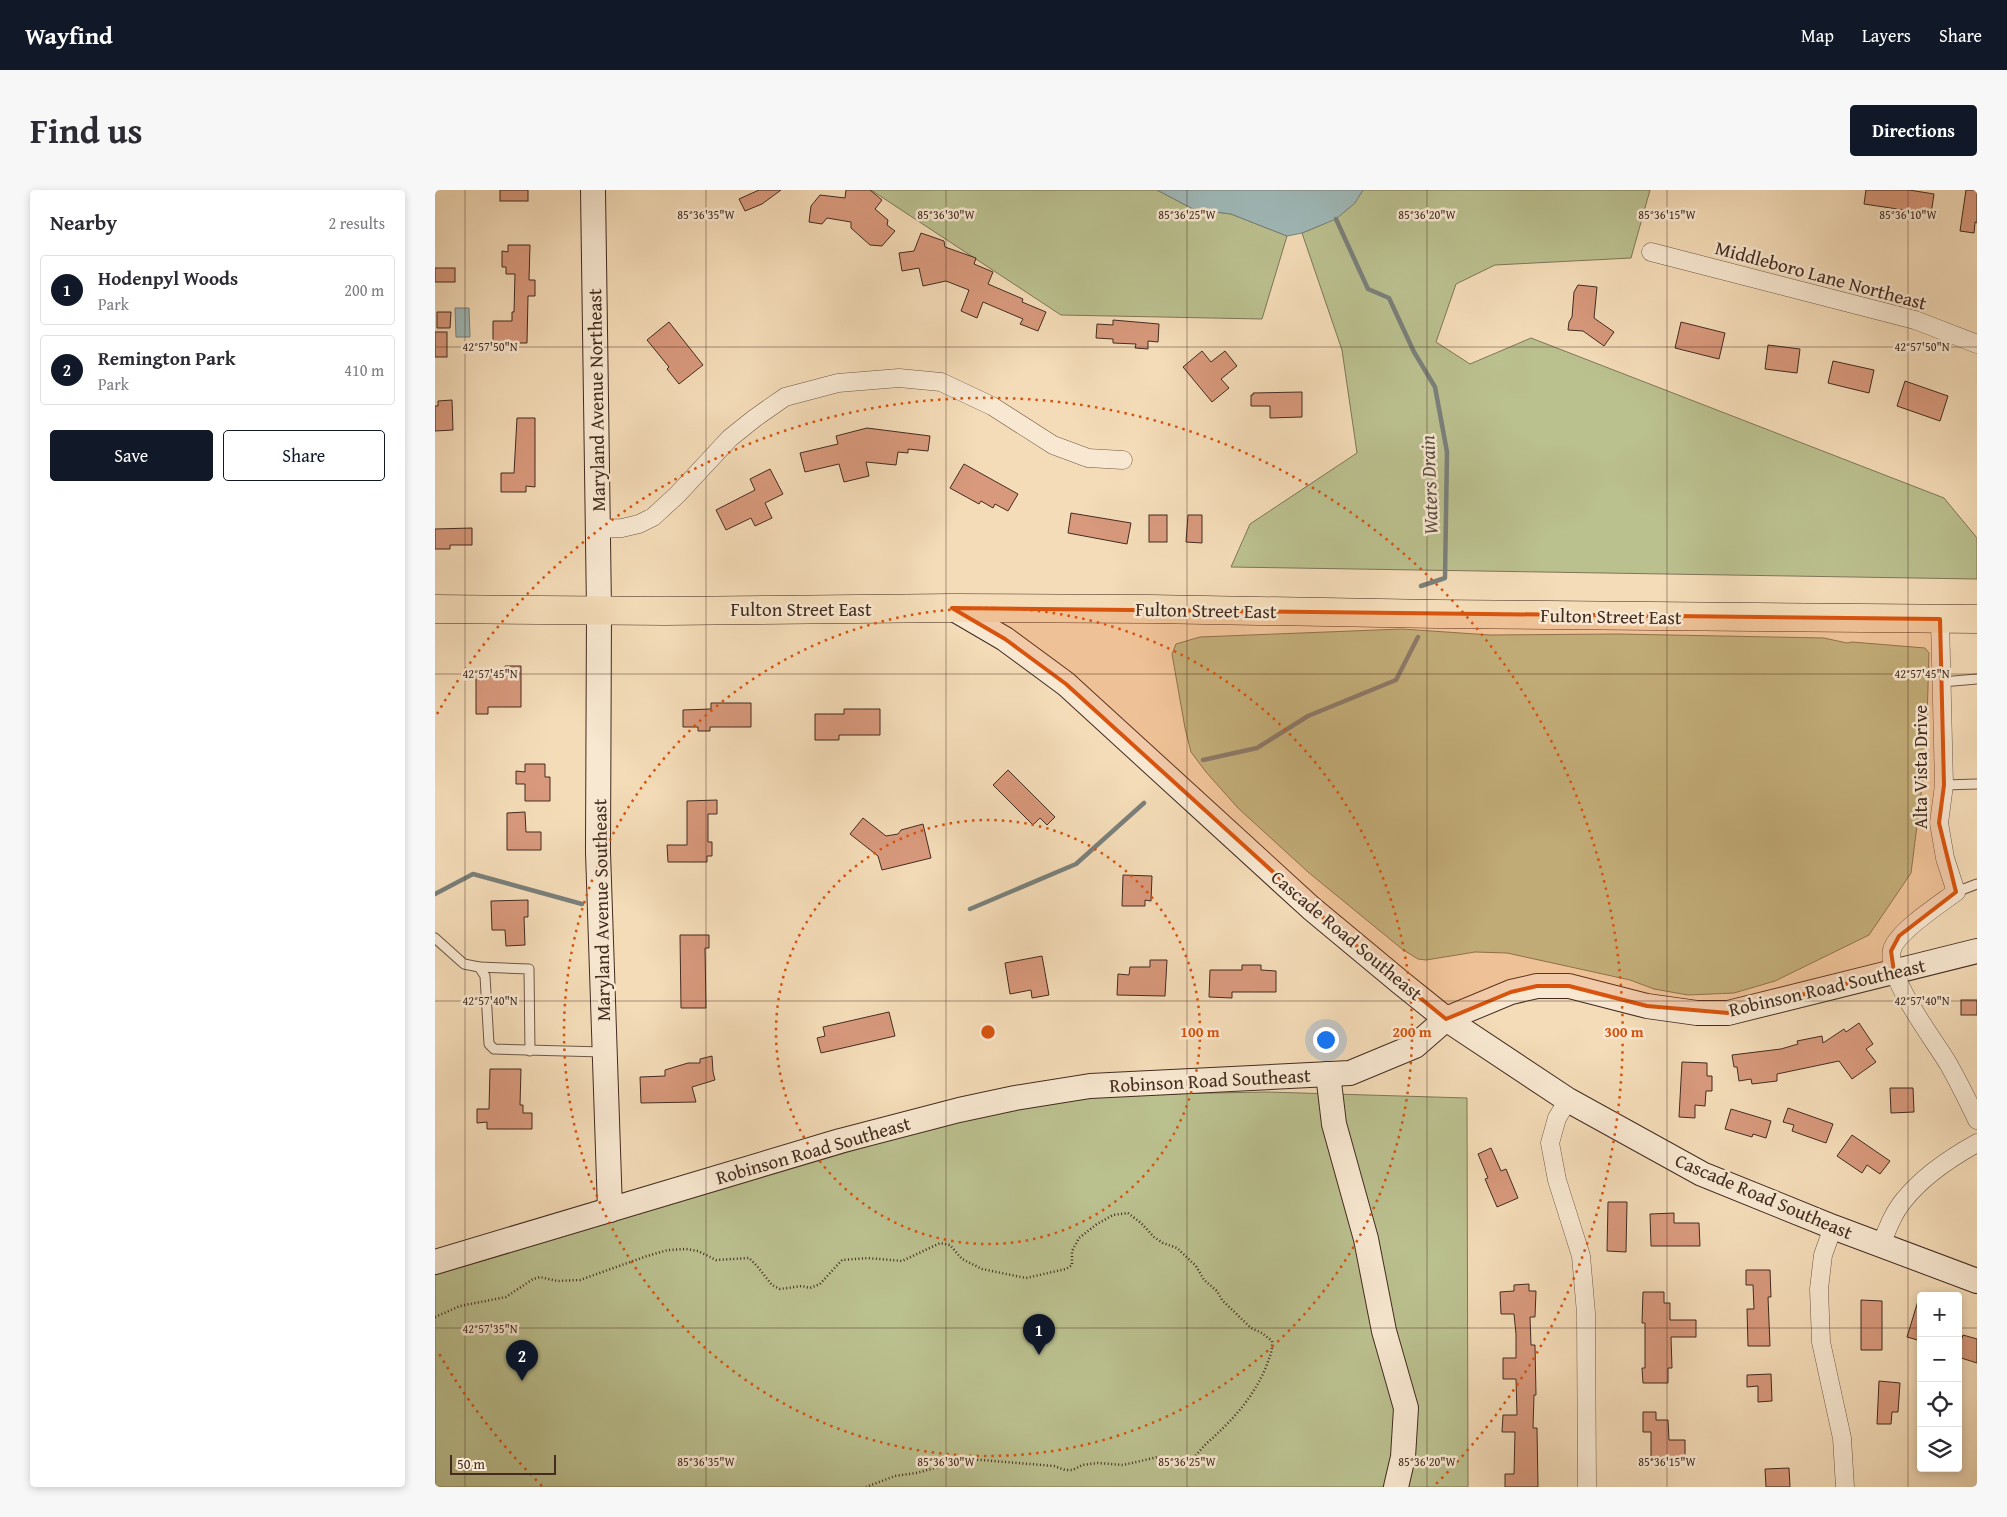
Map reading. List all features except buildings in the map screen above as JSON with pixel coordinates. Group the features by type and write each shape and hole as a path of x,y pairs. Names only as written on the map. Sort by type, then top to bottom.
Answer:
{"main road":[{"name":"Maryland Avenue Northeast","path":"593,190 599,610"},
{"name":"Fulton Street East","path":"435,609 952,608 1977,619"},
{"name":"Cascade Road Southeast","path":"952,608 1005,639 1066,684 1337,930 1446,1019 1568,1100 1702,1174 1833,1227 1977,1281"},
{"name":"Maryland Avenue Southeast","path":"599,610 598,852 610,1210"},
{"name":"Robinson Road Southeast","path":"435,1262 840,1141 959,1110 1015,1098 1090,1086 1350,1073 1415,1046 1446,1019 1511,992 1537,986 1569,986 1647,1006 1697,1013 1728,1013 1977,951"},
{"path":"1328,1074 1333,1124 1366,1240 1384,1331 1406,1408 1403,1457 1397,1487"}],"street":[{"name":"Middleboro Lane Northeast","path":"1651,252 1915,320 1977,344"},
{"path":"598,529 622,528 639,524 653,517 677,495 730,438 755,418 785,397 838,383 899,378 941,382 992,406 1053,445 1089,458 1123,460"},
{"name":"Alta Vista Drive","path":"1940,619 1944,786 1939,823 1945,858 1956,892"},
{"path":"1956,892 1899,936 1891,951 1894,972 1909,1002 1948,1064 1977,1120"},
{"path":"1568,1100 1557,1118 1550,1143 1557,1180 1581,1256 1586,1313 1587,1487"},
{"path":"1881,1245 1892,1219 1904,1200 1938,1167 1977,1143"},
{"path":"1833,1227 1823,1255 1820,1280 1821,1342 1842,1438 1845,1487"}],"lane":[{"path":"1942,682 1977,679"},
{"path":"1944,786 1977,784"},
{"path":"1956,892 1977,884"},
{"path":"435,938 464,964 479,967 529,969 530,1051"},
{"path":"479,967 485,976 489,1044 494,1049 605,1052"}],"path":[{"path":"435,1317 460,1306 506,1297 533,1279 540,1277 568,1281 590,1276 669,1250 686,1249 698,1251 716,1260 749,1258 772,1286 780,1290 802,1286 810,1288 823,1281 842,1260 868,1258 902,1261 940,1243 950,1245 962,1259 982,1269 1026,1278 1049,1271 1066,1269 1072,1265 1072,1251 1079,1238 1097,1224 1113,1215 1128,1213 1154,1237 1163,1243 1177,1248 1196,1266 1204,1280 1217,1291 1222,1300 1251,1328 1262,1333 1272,1341 1273,1348 1254,1393 1222,1431 1194,1457 1187,1460 1157,1457 1123,1464 1098,1463 1082,1465 1073,1470 1065,1470 1054,1466 969,1459 916,1473 895,1476 866,1487"}],"highlighted area":[{"path":"952,608 1150,609 1940,619 1944,785 1939,823 1956,892 1899,936 1891,951 1894,972 1728,1013 1647,1006 1569,986 1537,986 1511,992 1446,1019 1337,930 1066,684 1005,639"}],"green space":[{"path":"871,190 1157,190 1193,209 1231,214 1287,236 1262,319 1061,315"},
{"path":"1363,190 1650,190 1631,258 1495,265 1456,284 1436,342 1470,364 1531,338 1944,498 1977,538 1977,579 1231,567 1250,524 1357,453 1342,350 1302,233 1337,217 1351,206"},
{"path":"1402,629 1490,635 1618,634 1824,638 1847,643 1925,648 1929,653 1926,754 1911,873 1869,935 1775,981 1734,993 1688,995 1654,989 1630,980 1507,953 1475,952 1426,960 1418,959 1402,949 1308,872 1238,808 1206,772 1191,752 1172,654 1176,644 1200,637"},
{"path":"1267,1092 1467,1098 1468,1487 435,1487 435,1275 952,1121 1029,1104 1105,1095"}],"water":[{"path":"1157,190 1363,190 1355,203 1336,219 1302,233 1287,236 1231,214 1193,209"},
{"path":"455,308 469,308 470,337 456,337"}],"waterway":[{"name":"Waters Drain","path":"1336,219 1368,289 1389,298 1414,352 1435,387 1447,452 1445,578 1421,586"},
{"name":"Waters Drain","path":"1203,760 1257,748 1308,716 1396,680 1418,637"},
{"name":"Waters Drain","path":"970,909 1076,864 1144,803"},
{"name":"Waters Drain","path":"435,894 473,874 582,904"}],"place":[{"name":"Hodenpyl Woods","path":"1039,1355"},
{"name":"Remington Park","path":"522,1381"}]}
